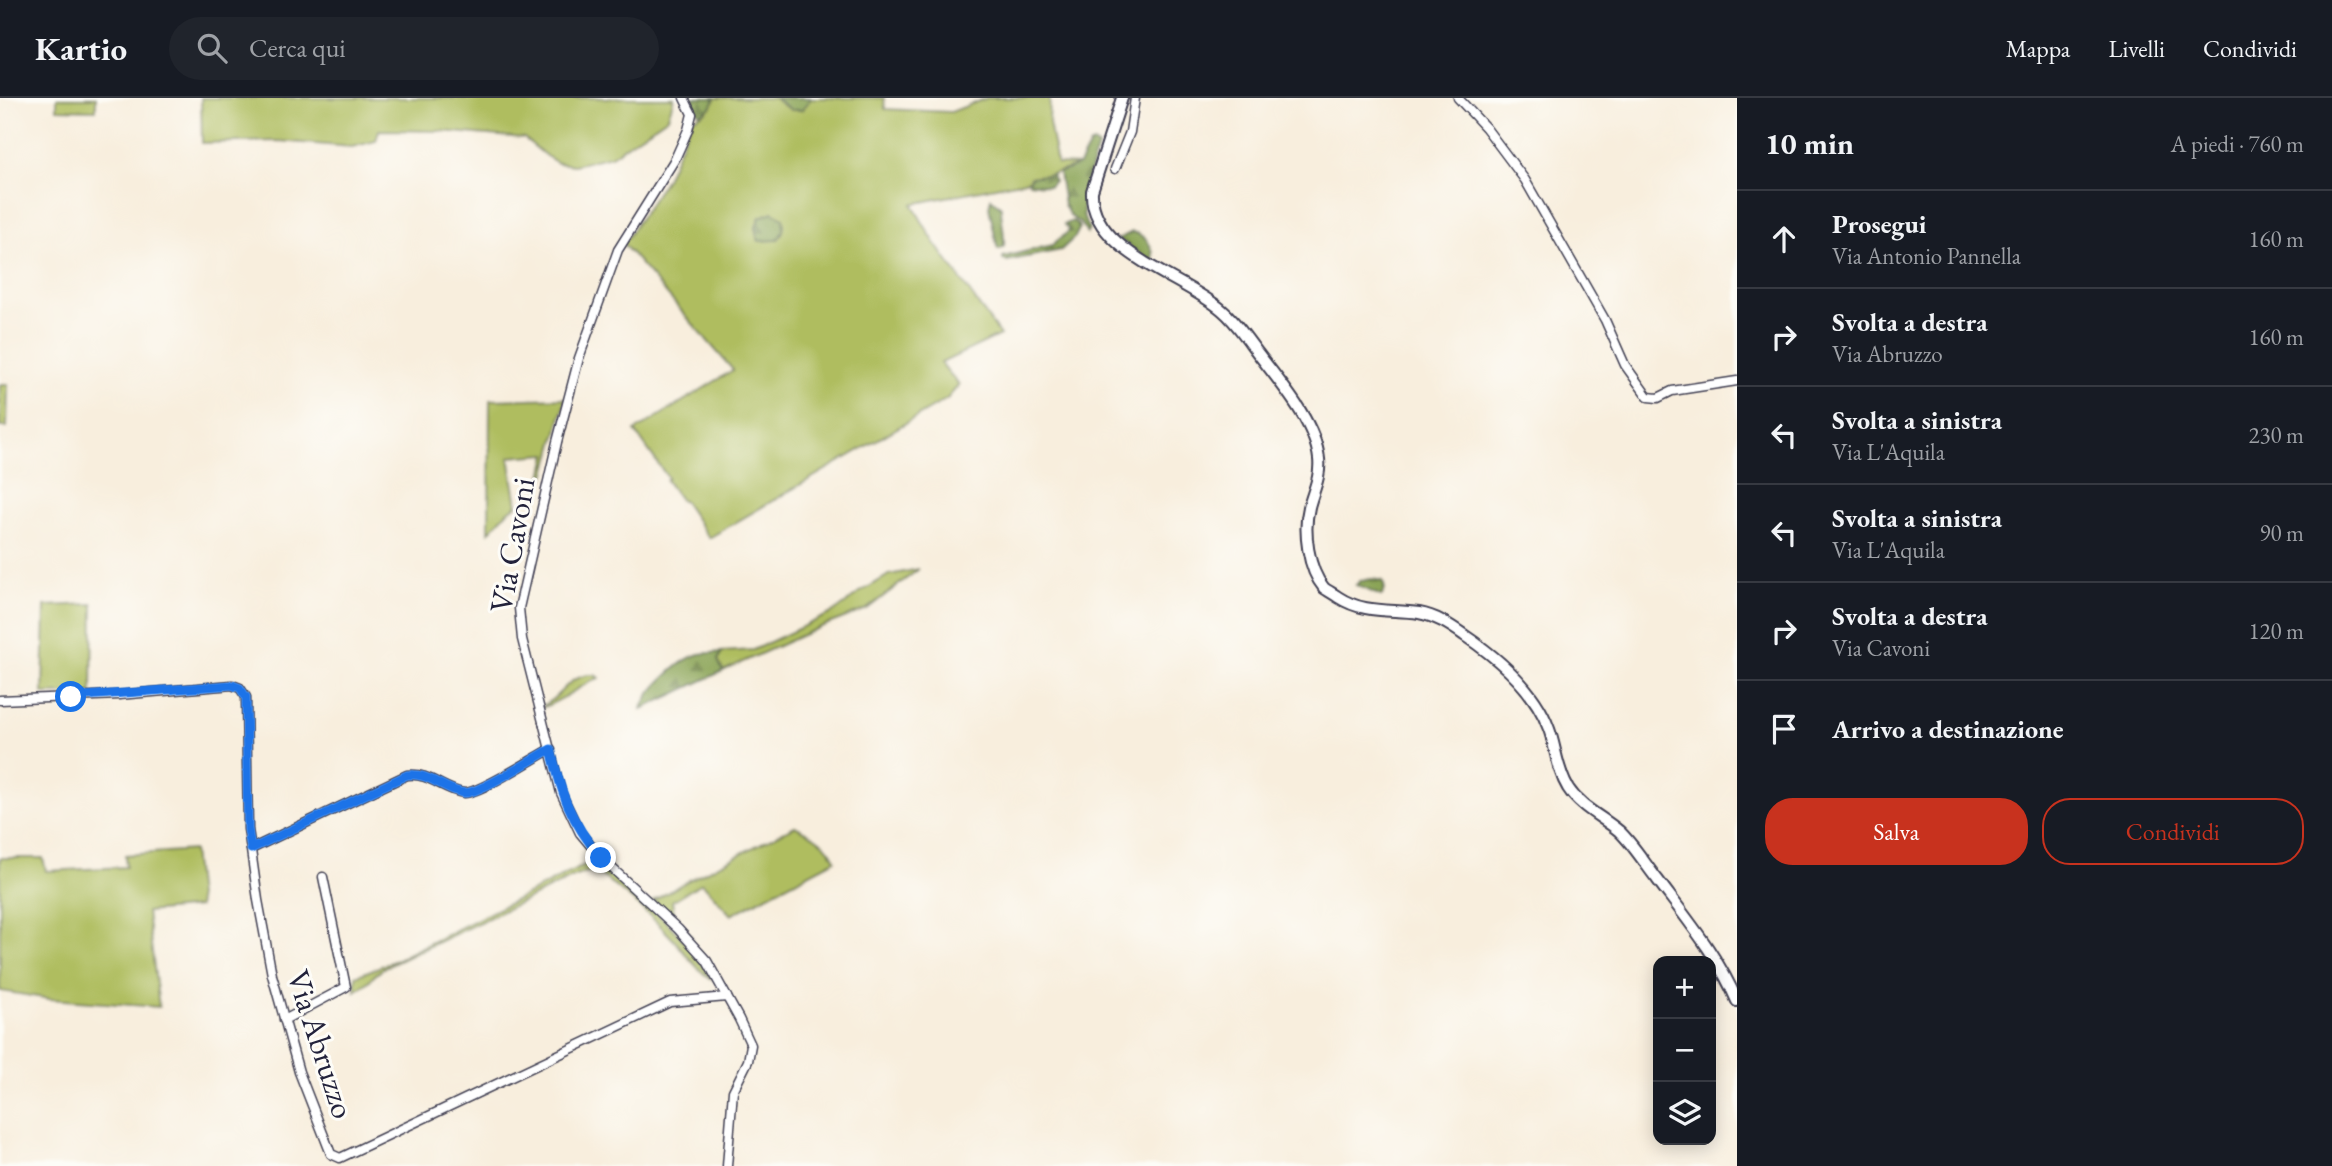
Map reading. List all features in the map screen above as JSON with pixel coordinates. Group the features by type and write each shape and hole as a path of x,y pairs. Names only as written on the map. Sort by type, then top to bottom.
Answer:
{"main road":[{"path":"1122,98 1092,191 1091,201 1098,222 1124,248 1221,309 1237,324 1307,421 1319,459 1318,480 1308,508 1306,535 1312,563 1324,588 1350,605 1372,611 1421,614 1443,621 1503,666 1534,698 1549,729 1567,787 1581,805 1620,832 1641,858 1714,957 1737,1001"}],"street":[{"name":"Via Cavoni","path":"684,98 692,114 688,130 675,159 618,250 579,358 527,564 519,608 522,639 561,793 580,833 601,858 678,929 707,961 751,1045 748,1061 733,1091 727,1166"},
{"path":"1115,169 1130,132 1135,98"},
{"path":"1458,98 1486,128 1525,180 1605,320 1625,365 1648,397 1658,398 1672,391 1737,381"},
{"name":"Via Abruzzo","path":"0,700 119,695 232,685 240,688 246,697 248,829 262,925 299,1072 331,1153 340,1158 670,1002 727,997"},
{"path":"251,849 407,775 417,774 465,793 482,788 551,749"},
{"path":"284,1020 346,987 323,877"}],"green space":[{"path":"57,98 96,98 96,110 57,109"},
{"path":"201,98 674,98 668,117 611,156 574,165 558,163 524,138 440,131 379,130 376,141 352,147 278,141 202,143"},
{"path":"687,98 715,98 712,106 701,114"},
{"path":"715,98 775,98 787,107 802,110 810,98 884,98 885,109 951,112 987,98 1050,98 1049,123 1057,164 1079,165 1044,177 912,204 933,240 1000,335 941,363 959,385 947,399 709,538 666,480 668,478 635,431 733,370 623,244 666,179 692,119 707,111"},
{"path":"775,98 810,100 802,110 791,110"},
{"path":"1094,143 1098,147 1083,200 1089,229 1087,233 1080,223 1070,216 1064,205 1059,173 1079,165 1090,144"},
{"path":"1052,174 1054,181 1049,186 1029,183 1030,177"},
{"path":"991,198 1001,207 1004,246 1001,249 997,246 989,207"},
{"path":"772,212 783,218 783,233 777,240 759,241 756,232 758,221 760,217"},
{"path":"1073,221 1079,229 1075,237 1061,250 1003,260 1003,257 1052,245 1069,231 1064,224"},
{"path":"1132,232 1148,243 1153,252 1153,262 1118,239"},
{"path":"0,385 8,385 7,427 0,427"},
{"path":"566,398 539,491 547,454 509,457 517,505 489,532 490,400"},
{"path":"919,569 867,609 723,671 718,660 722,652 753,650 834,612 889,575"},
{"path":"1360,581 1382,581 1384,591 1381,596 1356,585"},
{"path":"93,604 92,694 43,694 45,606"},
{"path":"722,652 718,660 723,671 642,709 657,685 683,662 699,654"},
{"path":"588,675 599,678 541,708 573,681"},
{"path":"795,826 824,844 835,860 731,915 702,883 672,901 674,914 691,936 687,938 653,901 689,880"},
{"path":"193,850 199,907 147,912 159,1007 50,999 0,991 0,858 43,858 46,871 126,867 125,855"},
{"path":"589,854 672,928 687,944 712,980 652,918 594,870 578,875 386,967 355,991 356,976 396,960 593,861"}],"route":[{"path":"71,697 232,685 240,688 246,697 248,829 251,849 407,775 417,774 465,793 482,788 551,749 561,793 580,833 601,858"}]}
